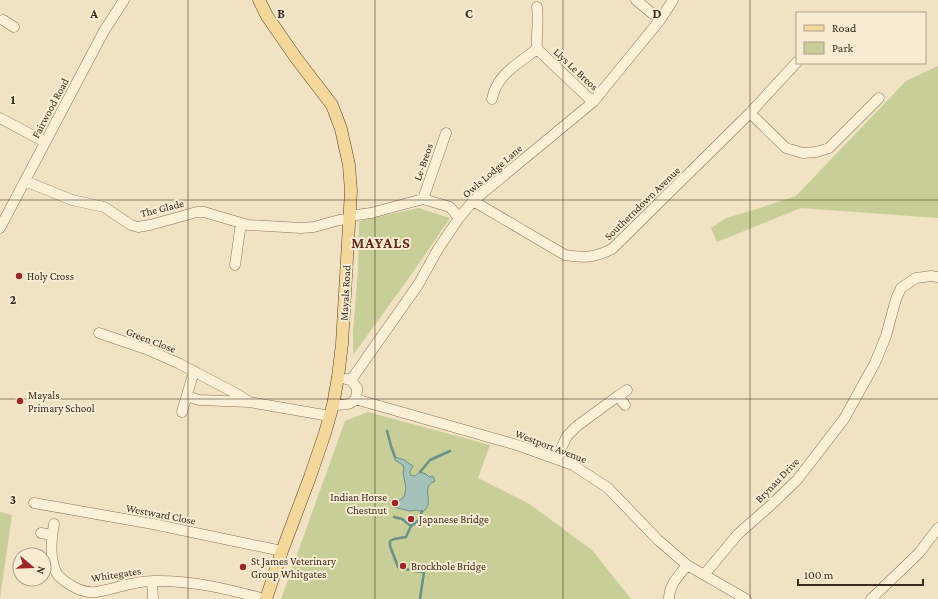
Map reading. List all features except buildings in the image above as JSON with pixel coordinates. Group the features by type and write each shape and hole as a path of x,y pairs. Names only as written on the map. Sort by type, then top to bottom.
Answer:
{"main road":[{"name":"Mayals Road","path":"259,0 296,58 332,105 341,129 349,164 351,191 342,344 338,377 331,410 310,477 265,599"}],"street":[{"name":"Fairwood Road","path":"0,228 104,31 124,0"},
{"path":"636,0 660,20"},
{"name":"Owls Lodge Lane","path":"351,380 418,285 438,249 459,218 473,201 593,102 660,20 673,0"},
{"name":"Llys Le Breos","path":"537,7 537,49 593,102"},
{"path":"1,21 14,27"},
{"path":"492,100 495,88 503,75 537,49"},
{"name":"Southerndown Avenue","path":"473,201 565,255 582,258 599,256 612,249 750,113 796,63"},
{"path":"750,113 786,148 802,152 816,152 829,148 879,98"},
{"path":"0,118 45,142"},
{"name":"Le-Breos","path":"423,199 446,133"},
{"name":"The Glade","path":"25,181 72,200 96,204 104,207 131,225 138,226 150,225 197,212 204,212 241,223 301,228 314,227 423,199"},
{"path":"423,199 450,207 459,218"},
{"path":"235,265 241,223"},
{"name":"Brynau Drive","path":"704,575 738,534 797,480 844,420 875,363 886,336 896,299 901,288 916,278 931,276 938,277"},
{"name":"Green Close","path":"99,333 178,362 249,402"},
{"path":"182,412 194,371"},
{"path":"338,377 351,380 357,388 355,399"},
{"path":"556,459 567,436 577,426 623,393 625,405"},
{"name":"Green Close","path":"187,396 199,400 249,402 331,410 351,403 355,399"},
{"name":"Westport Avenue","path":"355,399 517,445 556,459 587,473 608,488 658,540 687,565 746,599"},
{"name":"Westward Close","path":"34,503 153,524 282,551"},
{"name":"Whitegates","path":"54,524 52,535 52,557 57,573 67,583 79,590 94,592 152,581 203,584 265,599"},
{"path":"871,599 919,552 938,528"},
{"path":"41,533 52,535"},
{"path":"669,599 669,592 672,584 687,565"},
{"name":"Whitegates","path":"152,581 154,599"}],"green space":[{"path":"938,66 938,218 801,208 717,242 711,228 726,218 796,196 906,81"},
{"path":"419,208 450,218 353,355 359,221"},
{"path":"368,412 490,445 478,478 528,503 592,550 631,599 281,599 345,421"},
{"path":"0,512 12,515 0,598"}],"water":[{"path":"395,457 404,460 413,466 410,471 410,475 415,476 420,472 429,477 433,476 435,481 428,487 428,504 427,508 423,512 393,507 394,504 404,497 406,488 403,465 395,460"}],"waterway":[{"path":"387,431 395,457"},
{"path":"420,472 430,460 450,451"},
{"path":"394,517 402,519 411,526 419,520 422,511"},
{"path":"411,526 406,537 390,541 390,546 398,567 424,572 420,599"}],"place":[{"name":"Holy Cross","path":"19,276"},
{"name":"Mayals Primary School","path":"20,401"},
{"name":"Indian Horse Chestnut","path":"395,503"},
{"name":"Japanese Bridge","path":"411,519"},
{"name":"Brockhole Bridge","path":"403,566"},
{"name":"St James Veterinary Group Whitgates","path":"243,567"}],"district":[{"name":"MAYALS","path":"381,243"}]}
